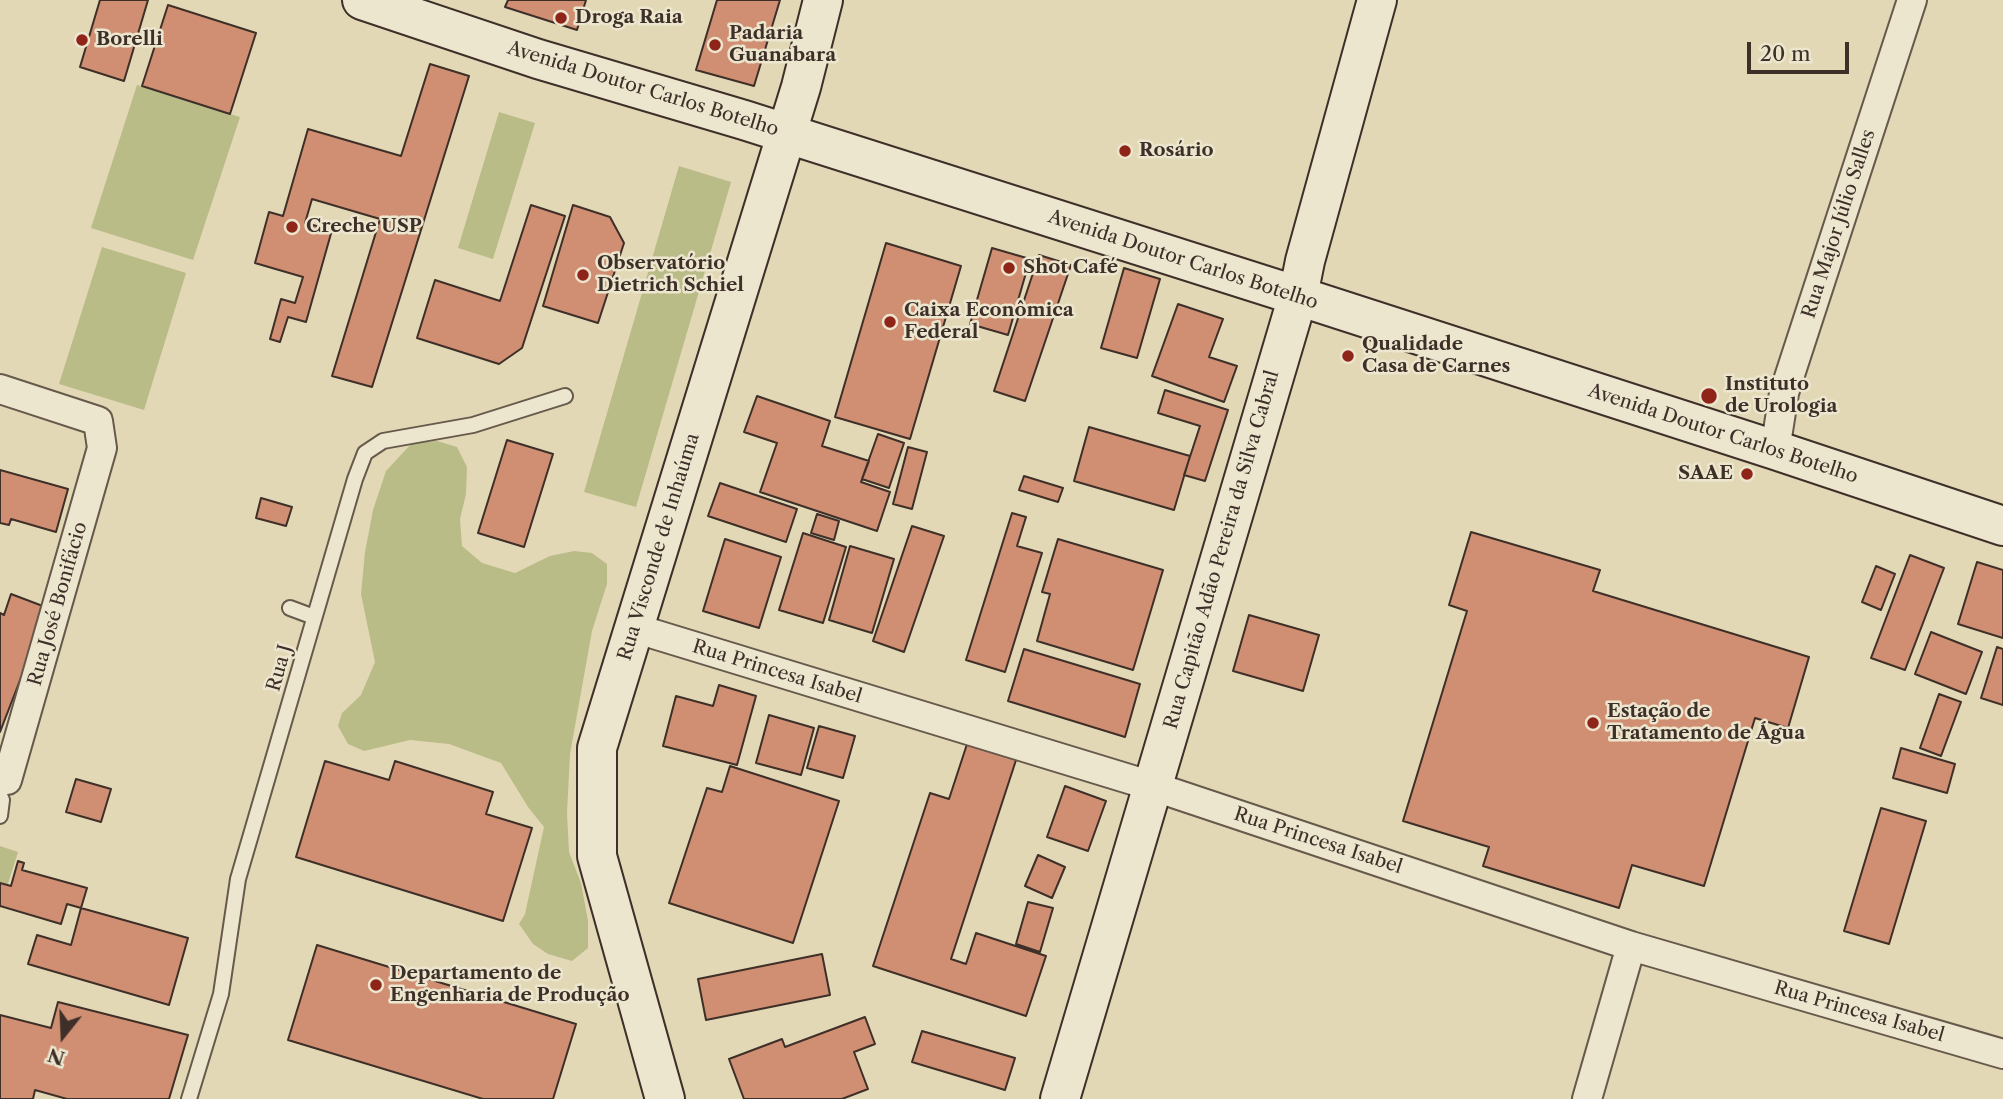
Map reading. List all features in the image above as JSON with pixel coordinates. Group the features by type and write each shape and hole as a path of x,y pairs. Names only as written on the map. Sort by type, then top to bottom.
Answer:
{"main road":[{"name":"Avenida Doutor Carlos Botelho","path":"362,0 538,59 786,133 1298,296 2003,526"},
{"name":"Rua Visconde de Inhaúma","path":"666,1099 597,856 597,748 801,87 823,0"},
{"name":"Rua Capitão Adão Pereira da Silva Cabral","path":"1060,1099 1298,296 1305,261 1377,0"}],"street":[{"name":"Rua Major Júlio Salles","path":"1775,450 1784,393 1912,0"},
{"name":"Rua José Bonifácio","path":"0,389 98,421 102,448 8,780 0,781"},
{"name":"Rua Princesa Isabel","path":"634,628 1152,786 1631,946 2003,1054"},
{"path":"1587,1099 1631,946"}],"lane":[{"name":"Rua J","path":"188,1099 221,994 238,879 355,479 365,453 383,441 473,425 565,396"},
{"path":"290,608 314,617"},
{"path":"0,796 0,816"}],"green space":[{"path":"137,85 240,117 193,260 91,228"},
{"path":"499,112 535,123 493,259 458,248"},
{"path":"679,166 731,182 636,507 584,492"},
{"path":"102,247 186,273 144,410 59,384"},
{"path":"437,441 457,447 467,467 466,494 460,519 462,546 482,563 515,573 550,556 574,551 592,553 607,564 607,584 592,631 570,754 567,813 569,852 581,883 588,921 588,948 572,961 548,954 533,944 519,924 525,914 544,827 528,807 501,763 449,744 410,740 364,751 348,744 338,726 342,713 361,695 375,662 361,594 373,510 386,471 412,443"},
{"path":"0,846 18,852 0,909"}],"building":[{"path":"100,0 148,0 124,81 80,67"},
{"name":"Droga Raia","path":"508,0 586,0 577,30 505,7"},
{"name":"Padaria Guanabara","path":"717,0 780,0 754,86 696,70"},
{"path":"168,5 256,33 230,114 142,86"},
{"name":"Creche USP","path":"430,64 469,76 372,387 332,376 380,219 312,199 305,223 332,230 306,322 288,317 280,342 270,339 281,299 295,303 303,277 255,263 269,212 283,216 308,129 401,156"},
{"path":"531,205 565,216 522,348 499,364 417,338 435,280 500,301"},
{"name":"Observatório Dietrich Schiel","path":"573,205 610,217 624,243 598,323 543,306"},
{"path":"886,243 961,266 910,439 835,417"},
{"path":"992,248 1030,259 1008,335 970,324"},
{"path":"1039,255 1071,265 1025,401 994,391"},
{"path":"1124,268 1160,279 1137,358 1101,348"},
{"path":"1178,304 1223,319 1209,357 1237,366 1224,402 1152,376"},
{"path":"1165,390 1228,410 1205,481 1184,475 1200,426 1158,413"},
{"path":"757,396 830,421 822,446 869,461 861,482 890,492 877,531 760,492 777,443 744,432"},
{"path":"1089,427 1190,456 1174,510 1074,481"},
{"path":"878,434 904,443 889,488 862,479"},
{"path":"507,440 553,454 524,547 478,533"},
{"path":"908,447 927,452 912,509 893,504"},
{"path":"0,470 68,489 56,532 11,519 9,525 0,523"},
{"path":"1024,476 1063,488 1058,502 1019,490"},
{"path":"720,483 797,509 786,542 708,516"},
{"path":"261,498 292,507 286,526 256,518"},
{"path":"1012,513 1026,517 1017,546 1042,553 1005,672 966,660"},
{"path":"817,514 839,521 834,540 811,533"},
{"path":"912,526 944,536 904,652 873,641"},
{"name":"Estação de Tratamento de Água","path":"1471,532 1600,570 1593,591 1809,657 1788,728 1755,718 1704,886 1632,865 1619,908 1483,866 1489,847 1403,821 1467,611 1449,605"},
{"path":"803,533 846,547 823,623 779,610"},
{"path":"725,539 781,557 759,628 703,611"},
{"path":"1058,539 1163,570 1133,670 1037,641 1050,594 1042,592"},
{"path":"850,546 894,559 872,633 829,620"},
{"path":"1910,555 1944,568 1905,670 1871,658"},
{"path":"1977,562 2003,570 2003,638 1958,624"},
{"path":"1876,566 1895,574 1881,610 1862,602"},
{"path":"11,594 48,608 0,732 0,613 4,615"},
{"path":"1249,615 1319,635 1303,691 1233,671"},
{"path":"1931,632 1982,652 1966,694 1915,674"},
{"path":"1997,647 2003,649 2003,705 1981,698"},
{"path":"1024,649 1140,684 1125,737 1008,701"},
{"path":"719,685 756,696 737,765 663,746 676,696 713,706"},
{"path":"1939,694 1961,702 1941,756 1920,748"},
{"path":"769,715 814,728 801,775 756,763"},
{"path":"819,726 855,736 843,778 807,768"},
{"path":"969,738 1018,754 951,959 966,964 976,933 1046,956 1026,1016 873,966 930,793 949,799"},
{"path":"1901,748 1955,764 1947,793 1893,778"},
{"path":"325,761 389,780 395,761 493,792 486,814 532,828 503,921 296,857"},
{"path":"730,766 839,801 793,943 669,903 707,788 722,792"},
{"path":"76,779 111,789 101,822 66,812"},
{"path":"1065,786 1106,801 1088,851 1047,837"},
{"path":"1881,808 1926,821 1889,944 1844,931"},
{"path":"1038,855 1065,867 1052,898 1025,886"},
{"path":"18,861 24,863 22,870 87,888 81,908 67,904 61,924 0,906 0,883 11,886"},
{"path":"1028,902 1053,908 1040,952 1016,944"},
{"path":"81,908 188,938 169,1005 28,964 37,935 71,945"},
{"name":"Departamento de Engenharia de Produção","path":"317,945 576,1024 553,1099 483,1099 288,1040"},
{"path":"822,954 830,995 706,1020 698,979"},
{"path":"58,1002 188,1035 169,1099 67,1099 35,1090 33,1099 0,1099 0,1015 51,1028"},
{"path":"865,1017 875,1044 854,1052 868,1089 842,1099 744,1099 729,1059 782,1039 785,1047"},
{"path":"922,1031 1015,1058 1005,1090 912,1062"}],"place":[{"name":"Droga Raia","path":"561,18"},
{"name":"Borelli","path":"82,40"},
{"name":"Padaria Guanabara","path":"715,45"},
{"name":"Rosário","path":"1125,151"},
{"name":"Creche USP","path":"292,227"},
{"name":"Shot Café","path":"1009,268"},
{"name":"Observatório Dietrich Schiel","path":"583,275"},
{"name":"Caixa Econômica Federal","path":"890,322"},
{"name":"Qualidade Casa de Carnes","path":"1348,356"},
{"name":"Instituto de Urologia","path":"1709,396"},
{"name":"SAAE","path":"1747,474"},
{"name":"Estação de Tratamento de Água","path":"1593,723"},
{"name":"Departamento de Engenharia de Produção","path":"376,985"}]}
